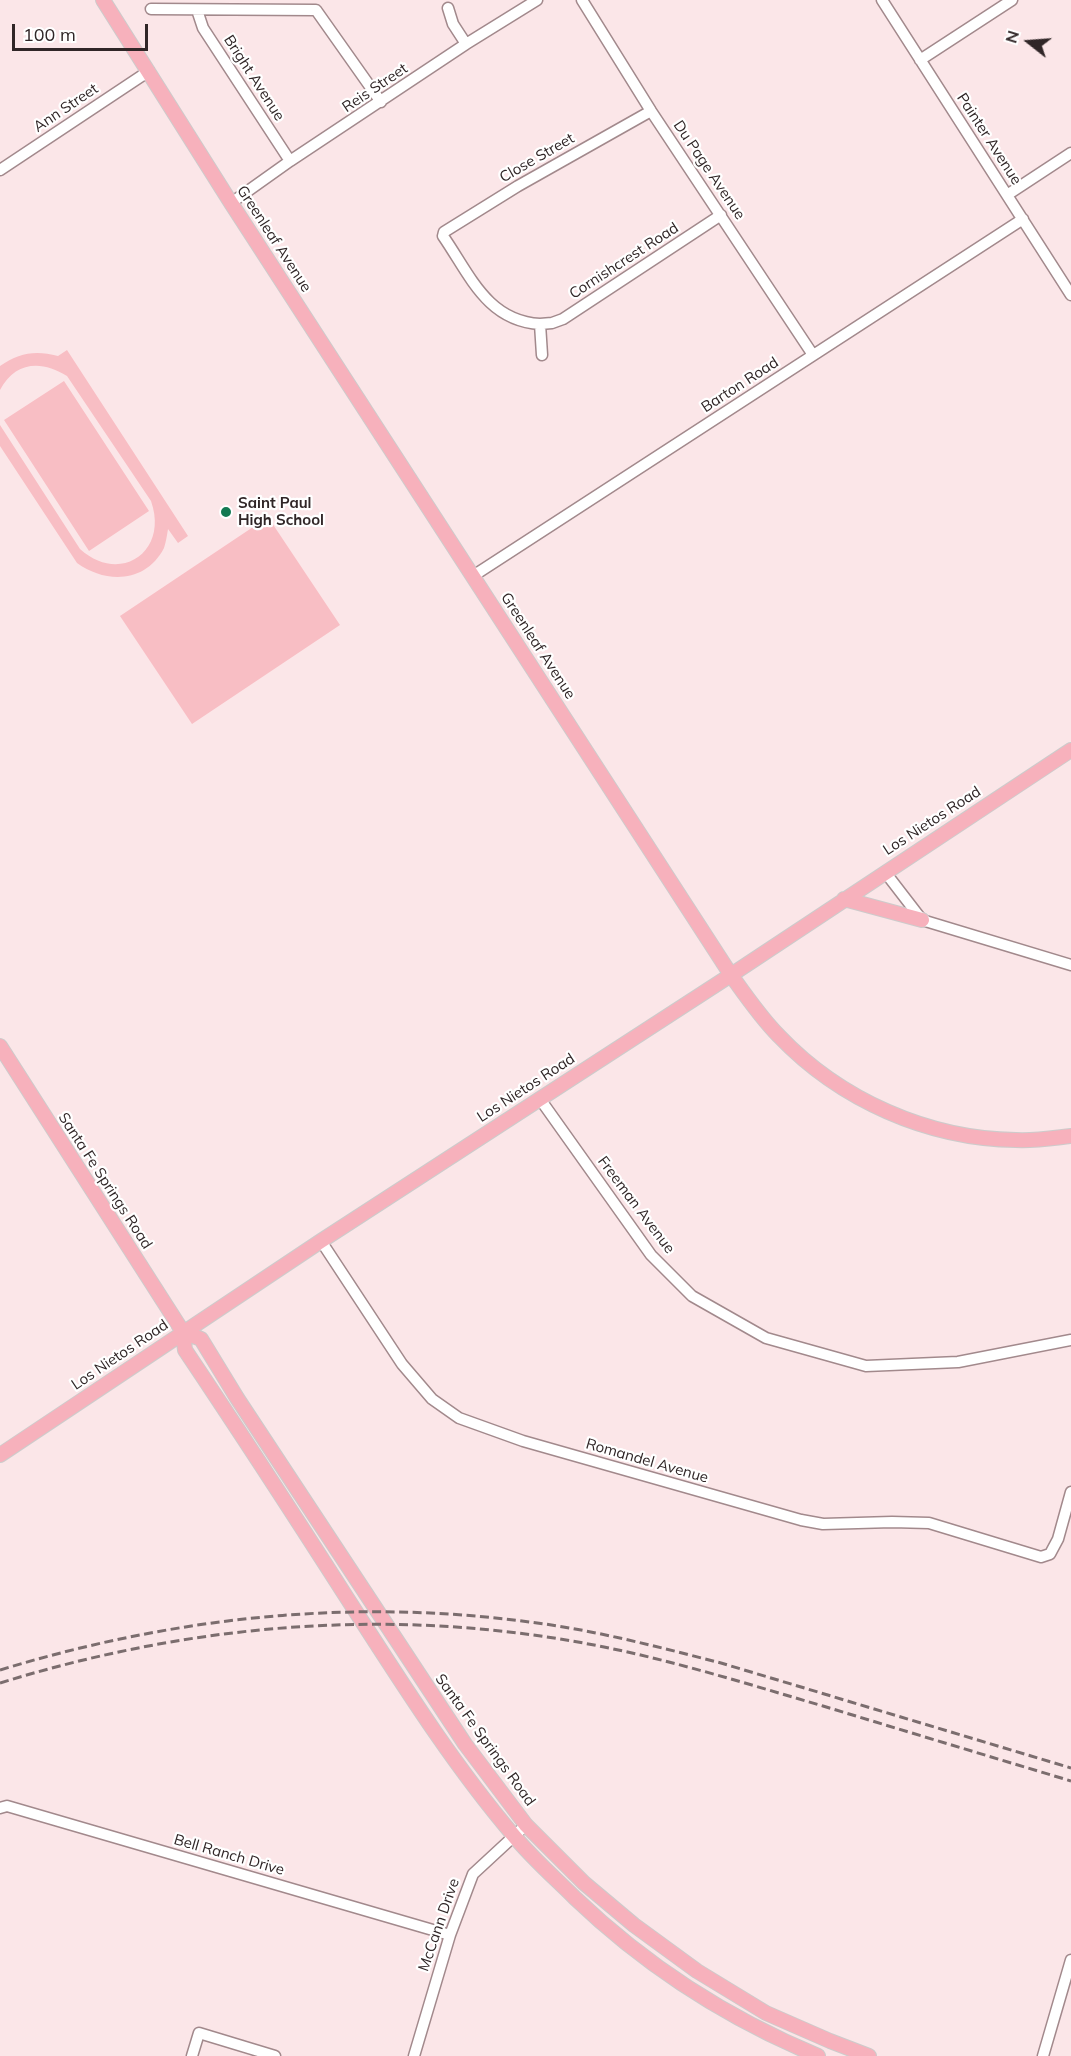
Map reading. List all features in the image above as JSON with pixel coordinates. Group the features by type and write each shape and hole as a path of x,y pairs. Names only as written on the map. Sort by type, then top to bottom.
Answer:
{"main road":[{"name":"Greenleaf Avenue","path":"103,0 231,203 731,975 769,1026 810,1065 859,1098 913,1122 960,1134 1017,1140 1071,1136"},
{"name":"Los Nietos Road","path":"0,1455 321,1241 731,975 1071,750"},
{"path":"844,899 922,920"},
{"name":"Santa Fe Springs Road","path":"0,1046 183,1332 185,1350 433,1731 514,1837 589,1911 654,1963 734,2015 818,2056"},
{"name":"Santa Fe Springs Road","path":"183,1332 201,1339 465,1744 526,1825 584,1883 641,1931 697,1971 766,2013 869,2056"},
{"path":"251,1451 266,1442"}],"street":[{"name":"Reis Street","path":"231,203 466,44 537,0"},
{"name":"Du Page Avenue","path":"582,0 651,111 813,355"},
{"name":"Painter Avenue","path":"882,0 1071,295"},
{"path":"920,60 1012,0"},
{"path":"448,8 453,24 466,44"},
{"path":"151,9 316,10 381,102"},
{"name":"Bright Avenue","path":"197,10 203,28 290,161"},
{"name":"Ann Street","path":"0,170 149,71"},
{"name":"Close Street","path":"443,236 447,229 498,198 651,111"},
{"path":"1007,195 1071,153"},
{"name":"Cornishcrest Road","path":"443,236 489,304 505,315 522,322 540,324 563,319 721,215"},
{"name":"Barton Road","path":"473,576 1023,219"},
{"path":"540,324 542,355"},
{"path":"885,872 922,920 1071,965"},
{"name":"Freeman Avenue","path":"540,1099 651,1255 692,1296 766,1338 866,1366 958,1362 1071,1341"},
{"name":"Romandel Avenue","path":"321,1241 402,1364 432,1399 459,1418 533,1444 801,1520 823,1524 929,1523 1041,1557 1050,1554 1058,1539 1071,1492"},
{"name":"Bell Ranch Drive","path":"0,1808 7,1806 450,1935"},
{"name":"McCann Drive","path":"414,2056 450,1935 473,1874 526,1825"},
{"path":"1043,2056 1071,1960"},
{"path":"192,2056 199,2033 275,2056"}],"shaded area":[{"path":"67,350 188,536 178,543 168,529 164,548 156,560 136,574 113,577 88,570 77,563 0,446 0,425 80,549 95,559 110,564 125,563 137,558 147,548 153,535 155,519 151,501 67,376 48,367 30,366 13,373 0,390 0,366 28,354 42,353 58,356"},
{"path":"64,381 149,511 89,551 4,420"},
{"path":"268,517 340,625 192,724 120,616"}],"railway":[{"path":"0,1670 131,1637 197,1625 263,1617 396,1612 463,1615 554,1625 674,1651 1071,1768"},
{"path":"0,1683 74,1662 149,1646 224,1634 300,1627 376,1624 452,1627 528,1634 604,1647 659,1660 823,1706 1071,1781"}],"place":[{"name":"Saint Paul High School","path":"226,512"}]}
